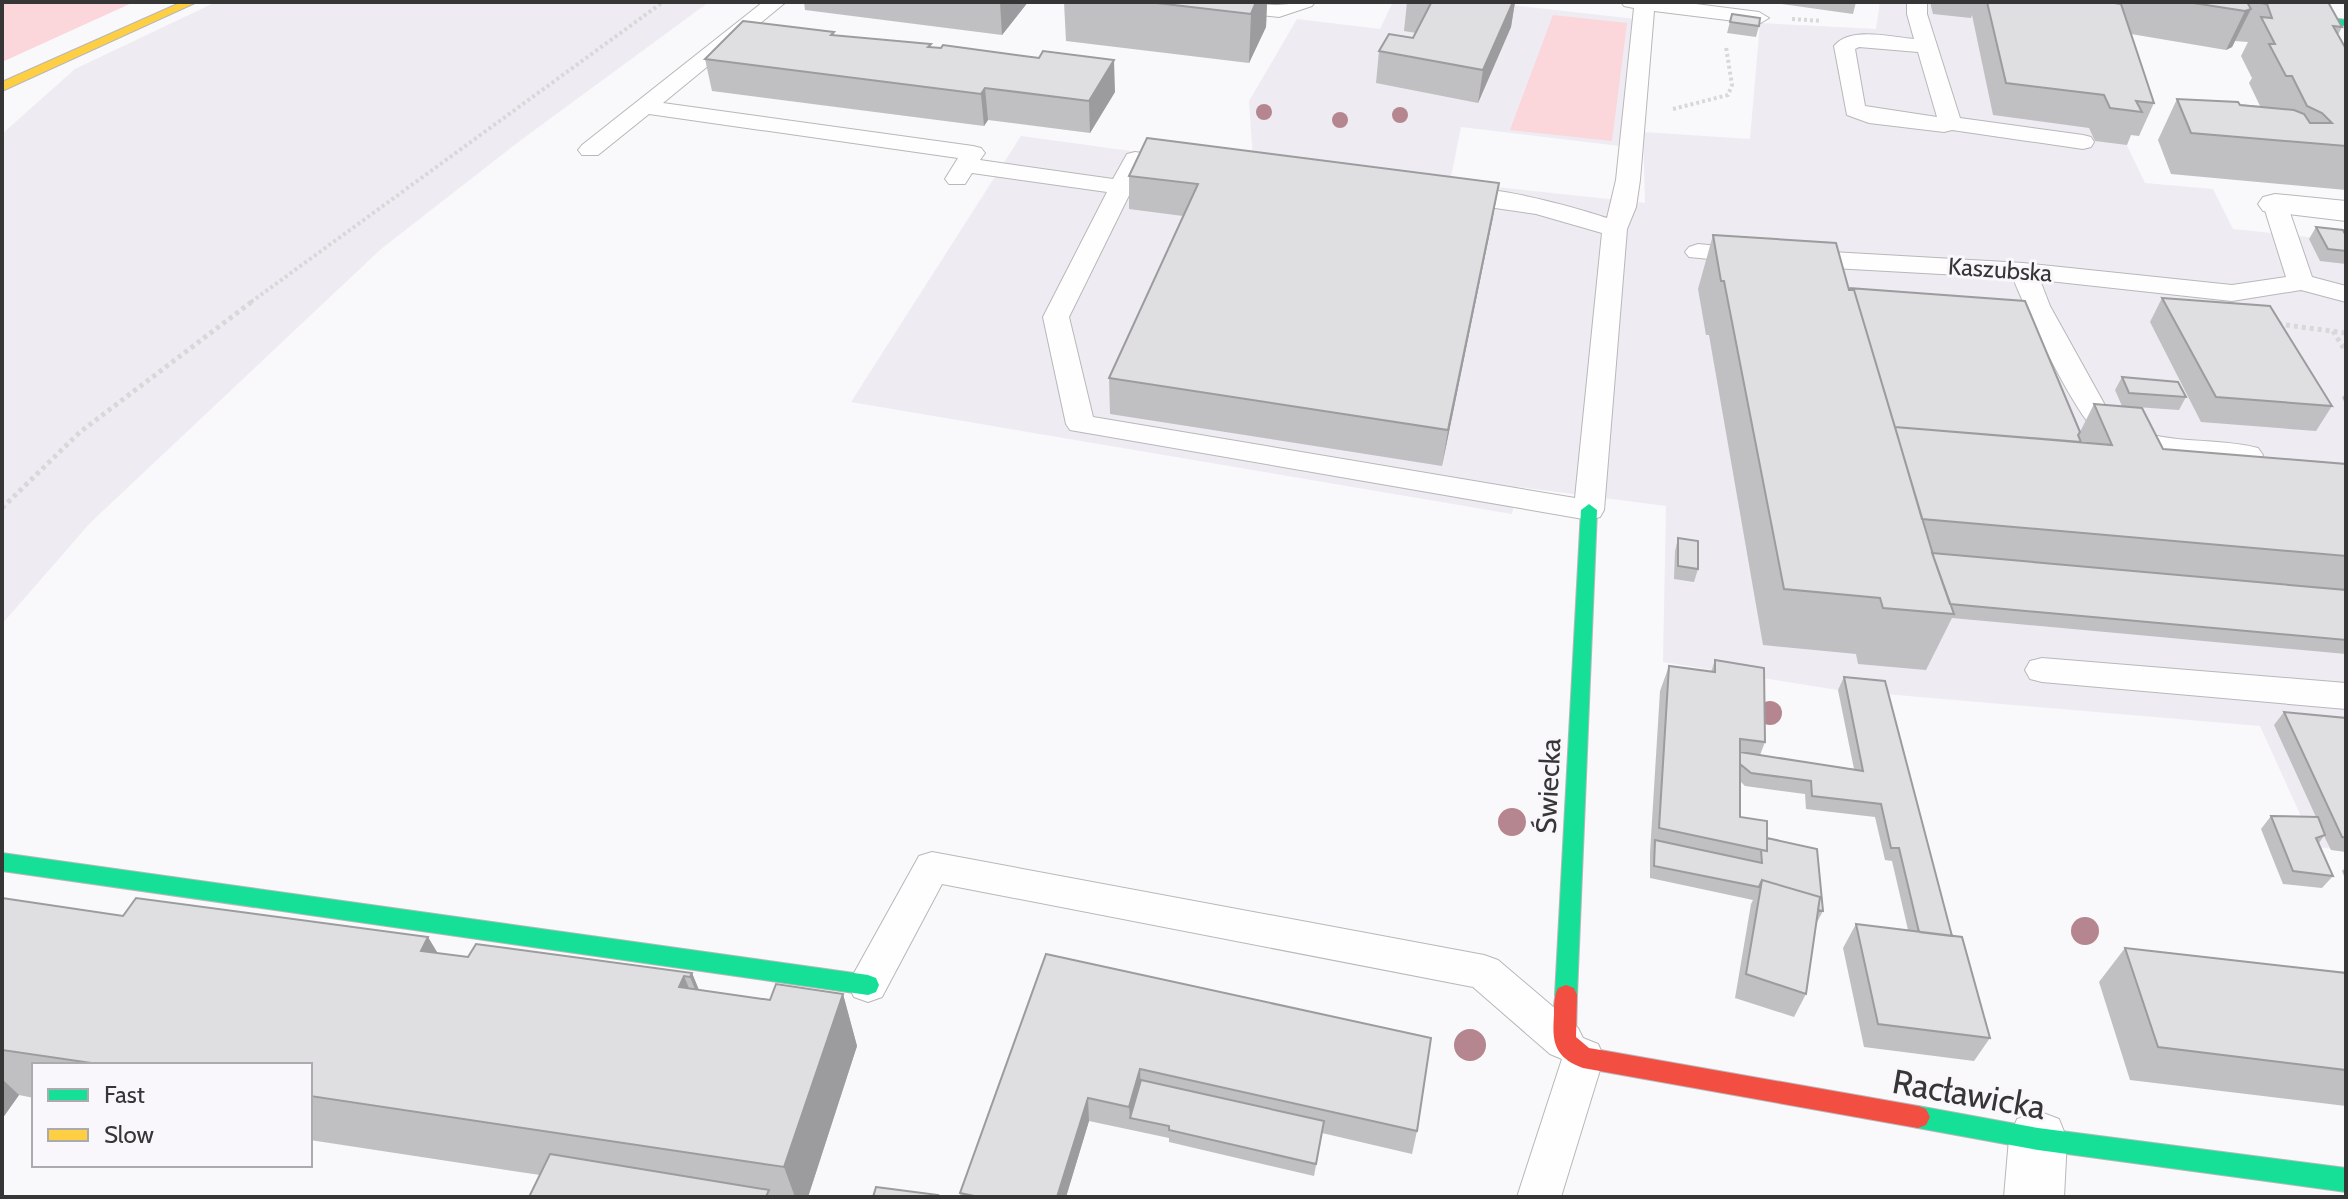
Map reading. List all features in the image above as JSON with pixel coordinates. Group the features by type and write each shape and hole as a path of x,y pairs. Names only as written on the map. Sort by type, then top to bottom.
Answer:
{"street":[{"path":"2,87 191,2"},
{"path":"2193,2 2332,22 2338,51"},
{"path":"2,96 82,52"},
{"path":"2275,204 2346,211"},
{"name":"Świecka","path":"1574,1049 1589,510"},
{"path":"2,862 868,985"},
{"name":"Racławicka","path":"1574,1049 2038,1139 2346,1180"},
{"path":"2034,1197 2038,1139"}],"lane":[{"path":"590,150 776,2"},
{"path":"1196,2 1279,11 1305,2"},
{"path":"1917,2 1917,14 1950,122"},
{"path":"1197,166 1135,159 1056,317 1080,424 1589,510 1615,229 1624,207 1634,120 1638,3 1759,18"},
{"path":"738,32 767,35"},
{"path":"1926,46 1857,41 1844,46 1855,110 1869,116 1944,125 1950,122 1970,128 2083,142"},
{"path":"644,107 973,153 961,172 1121,187"},
{"path":"1426,192 1556,209 1615,229"},
{"path":"2275,204 2301,282"},
{"name":"Kaszubska","path":"1698,252 2023,271 2232,293 2301,282 2346,294"},
{"path":"2023,271 2037,306 2100,422 2113,435 2140,445 2248,455"},
{"path":"2042,670 2346,696"},
{"path":"868,985 932,867 1484,972 1574,1049 1539,1197"}],"path":[{"path":"2,508 80,432 211,331 663,2"},
{"path":"1634,120 1728,95 1732,85 1720,22 1725,14"}],"shaded area":[{"path":"2,2 134,2 2,62"},
{"path":"216,2 709,2 521,140 381,249 90,523 2,624 2,134 75,69"},
{"path":"1393,2 1483,2 1636,19 1620,146 1461,127 1450,182 1645,203 1643,132 1750,139 1760,23 1876,29 1880,2 2079,2 2122,135 2145,183 2213,189 2233,229 2346,241 2346,850 2315,847 2260,726 1838,690 1663,662 1666,506 1518,487 1512,514 851,402 1021,136 1240,166 1253,161 1249,101 1297,19 1380,29"},
{"path":"1553,15 1627,23 1612,141 1510,130"}],"building":[{"path":"1148,2 1256,2 1251,14"},
{"path":"1421,2 1513,2 1483,70 1379,51 1389,34 1413,38 1431,3"},
{"path":"1987,2 2121,4 2154,103 2136,101 2142,112 2110,108 2104,95 2006,83"},
{"path":"2187,2 2247,2 2251,9 2245,11"},
{"path":"2256,2 2328,2 2342,27 2333,26 2346,49 2346,146 2191,133 2177,99 2238,102 2240,105 2294,110 2304,114 2310,123 2332,123 2322,113 2307,106 2292,76 2286,76 2269,44 2275,44 2261,17 2272,18 2267,4"},
{"path":"1732,14 1760,18 1759,26 1730,22"},
{"path":"743,21 834,32 831,35 931,44 928,47 941,48 943,45 1039,58 1043,51 1114,60 1089,101 985,88 981,94 705,59"},
{"path":"1147,138 1499,183 1448,430 1109,378 1198,184 1129,176"},
{"path":"2316,227 2343,230 2346,251 2328,249"},
{"path":"1713,235 1836,243 1849,290 1854,290 1934,558 1954,614 1883,608 1880,598 1784,589"},
{"path":"1849,288 2025,301 2080,432 2081,442 1895,427 1854,290"},
{"path":"2162,298 2270,306 2332,406 2216,397"},
{"path":"2122,377 2178,382 2186,397 2129,393"},
{"path":"2094,404 2142,408 2163,449 2346,464 2346,556 1922,519 1895,427 2112,445"},
{"path":"1678,538 1698,541 1698,569 1678,566"},
{"path":"1932,553 2346,590 2346,640 1950,604"},
{"path":"1715,660 1764,668 1765,742 1740,739 1740,817 1767,821 1767,851 1659,828 1669,666 1715,672"},
{"path":"1844,677 1885,681 1952,936 1919,932 1899,848 1891,848 1881,804 1812,796 1811,781 1751,773 1740,764 1740,752 1863,771"},
{"path":"2284,712 2346,718 2346,838 2342,837"},
{"path":"2271,816 2318,817 2325,835 2316,838 2333,876 2293,871"},
{"path":"1767,838 1817,849 1823,911 1818,910 1820,897 1762,880 1759,887 1654,866 1655,840 1762,863 1761,850 1767,851"},
{"path":"1762,880 1820,897 1806,994 1746,974"},
{"path":"2,898 123,916 136,898 428,937 421,951 468,957 476,944 692,973 690,977 684,976 679,987 770,1000 776,984 843,994 784,1167 312,1096 312,1063 91,1063 2,1050"},
{"path":"1856,924 1962,937 1990,1038 1878,1024"},
{"path":"2125,948 2346,973 2346,1070 2158,1047"},
{"path":"1046,954 1431,1038 1417,1131 1140,1069 1129,1107 1088,1098 1057,1197 979,1197 960,1193"},
{"path":"1141,1080 1324,1121 1316,1164 1130,1118"},
{"path":"550,1154 769,1190 766,1197 529,1197"},
{"path":"876,1187 938,1195 873,1197"}],"traffic: fast":[{"path":"2193,2 2346,23"},
{"path":"1566,995 1589,510"},
{"path":"2,862 868,985"},
{"path":"1918,1117 2038,1139 2346,1180"}],"traffic: slow":[{"path":"2,87 191,2"}],"traffic: jam":[{"path":"1566,995 1564,1041 1583,1057 1918,1117"}]}
